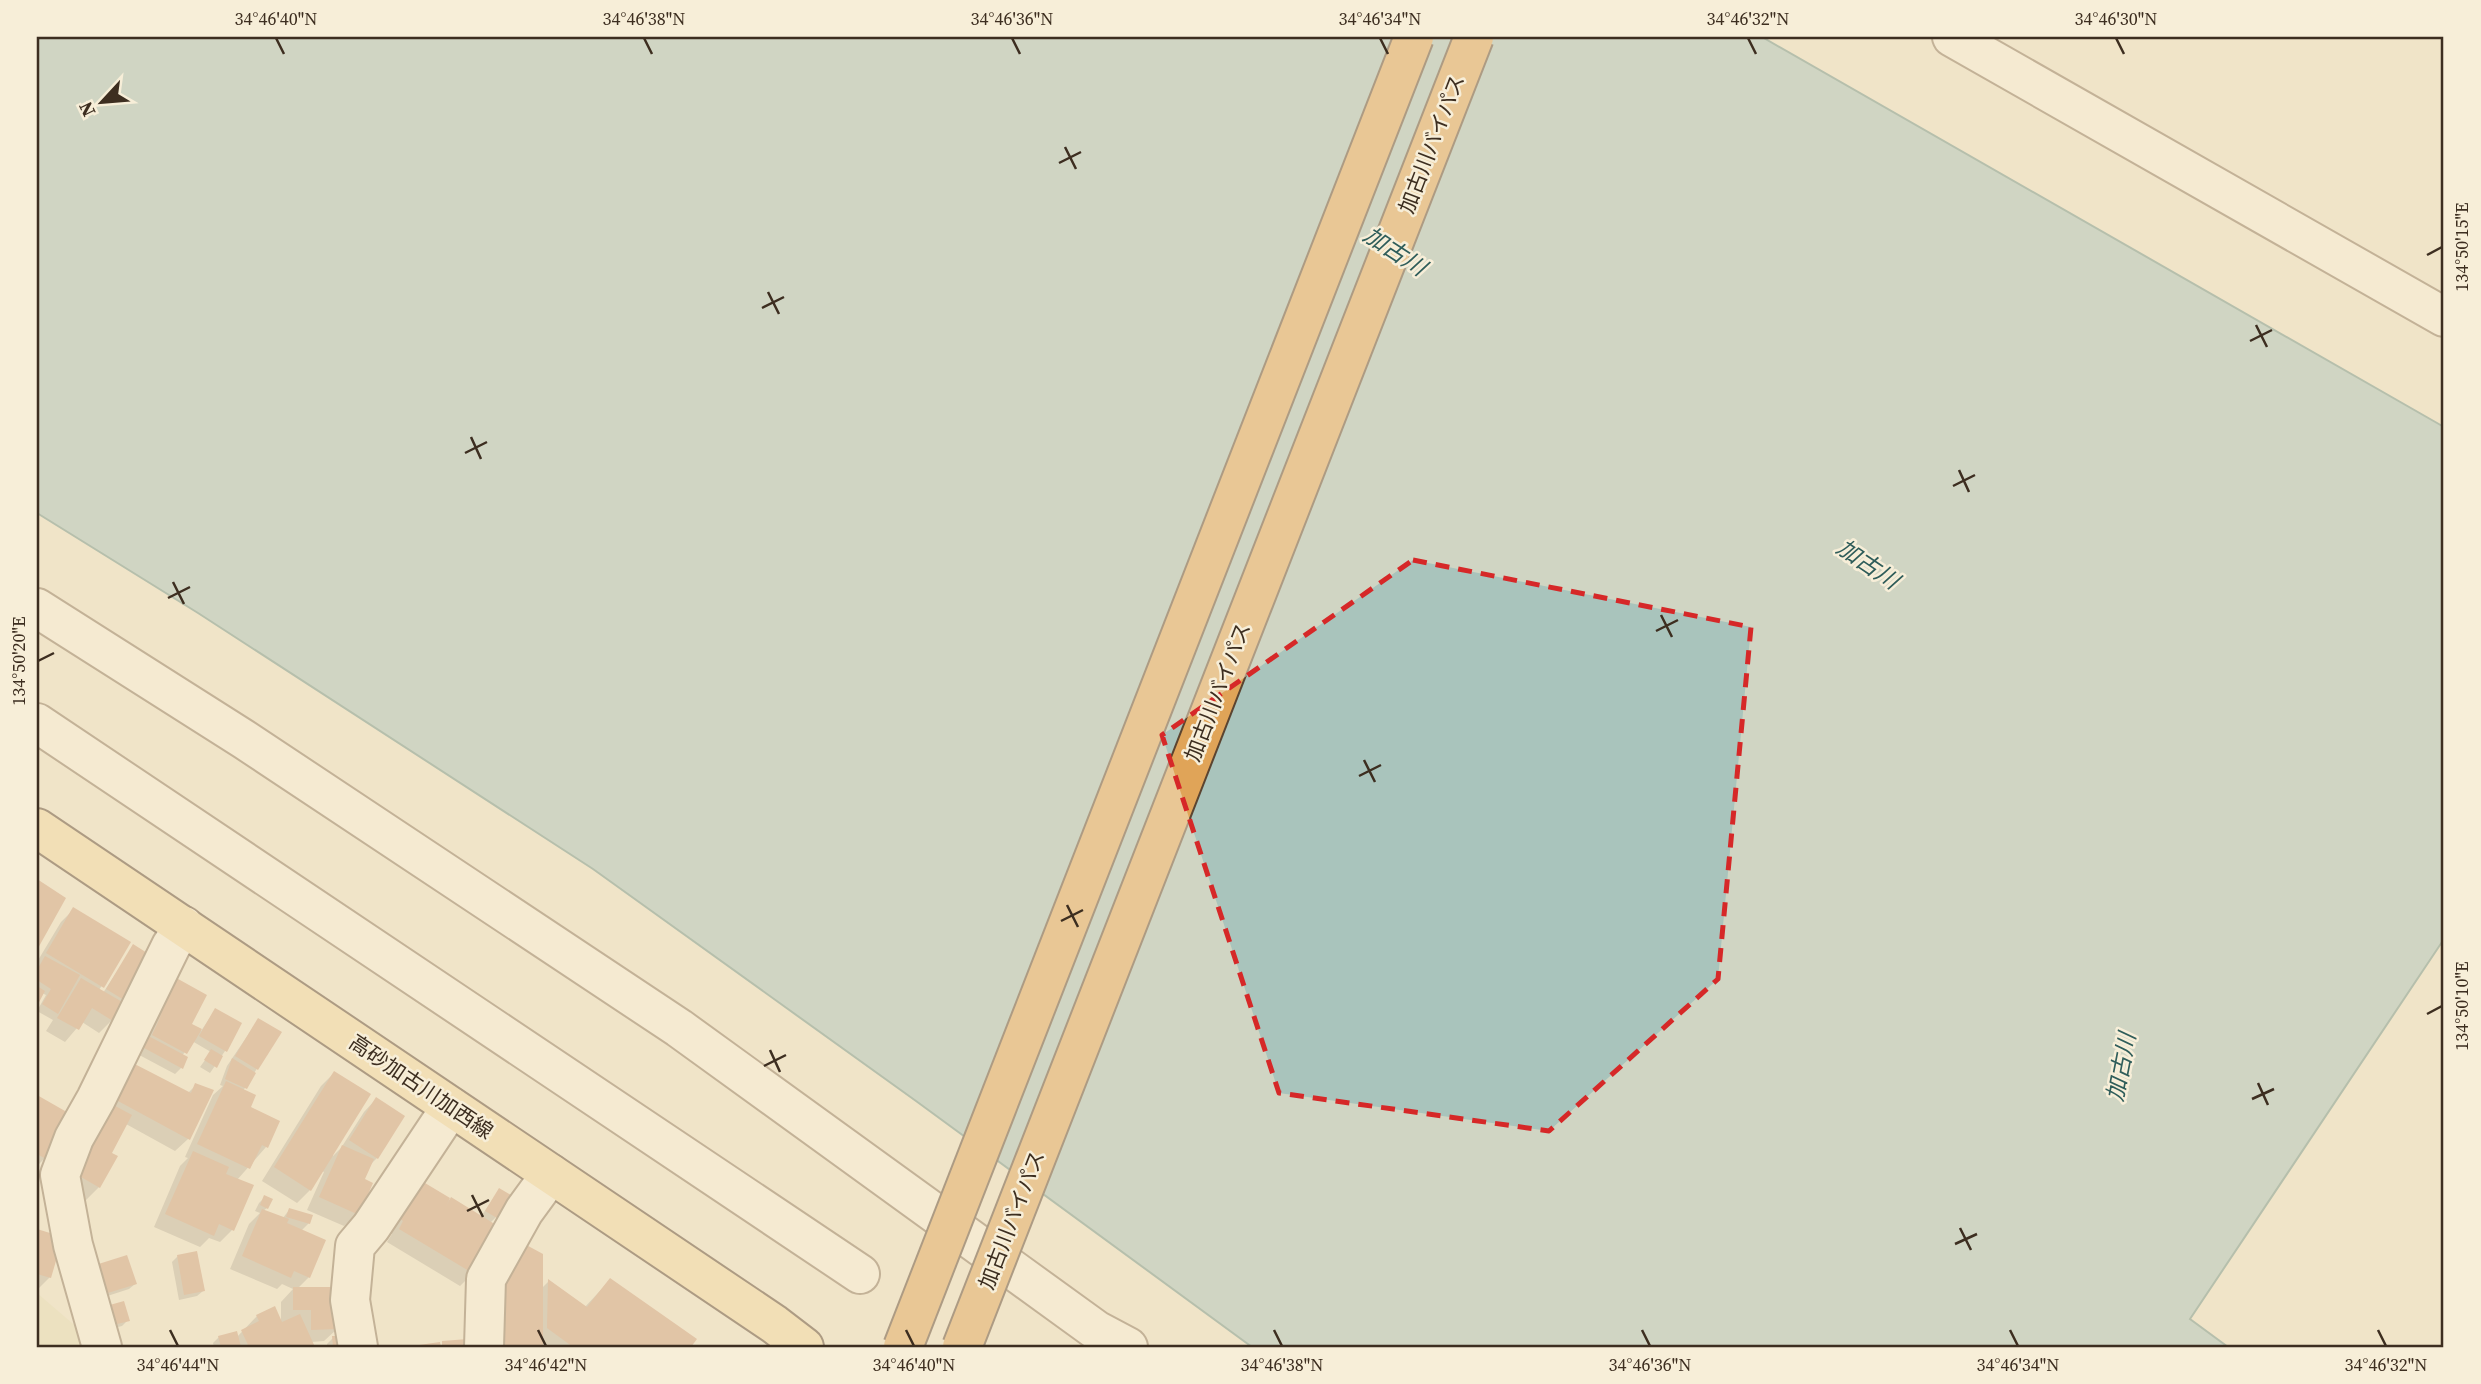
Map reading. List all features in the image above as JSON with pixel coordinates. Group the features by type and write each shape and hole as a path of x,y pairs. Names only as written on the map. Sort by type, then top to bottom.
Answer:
{"highway":[{"path":"903,1347 1414,37"},
{"name":"加古川バイパス","path":"962,1347 1474,37"}],"main road":[{"name":"高砂加古川加西線","path":"37,828 774,1324 804,1347"}],"street":[{"path":"1952,37 2444,317"},
{"path":"37,608 256,747 679,1028 1096,1330 1128,1347"},
{"path":"37,723 860,1274"},
{"path":"102,1347 73,1245 48,1171 74,1138 171,946 184,926"},
{"path":"358,1347 350,1300 355,1247 451,1107"},
{"path":"484,1347 486,1279 524,1211 551,1174"}],"highlighted area":[{"path":"1413,560 1751,627 1718,979 1549,1131 1279,1093 1162,735"}],"shaded area":[{"path":"37,1293 86,1335 88,1347 37,1347"}],"water":[{"name":"加古川","path":"37,37 1762,37 2444,427 2444,939 2190,1319 2228,1347 1252,1347 593,869 198,613 37,513"}],"building":[{"path":"37,879 66,898 37,950"},
{"path":"73,907 131,942 104,988 46,953"},
{"path":"133,944 155,958 129,1003 106,989"},
{"path":"45,956 80,975 58,1014 42,1004 51,989 37,980 37,970"},
{"path":"171,975 207,995 192,1024 202,1029 187,1054 152,1035 162,1013 150,1034 143,1030"},
{"path":"81,978 124,1003 113,1021 92,1008 79,1030 57,1018"},
{"path":"37,986 45,991 37,1006"},
{"path":"215,1008 242,1023 227,1052 199,1036"},
{"path":"258,1018 282,1032 258,1070 235,1056"},
{"path":"139,1031 188,1057 183,1069 133,1042"},
{"path":"211,1049 223,1056 217,1068 204,1060"},
{"path":"232,1058 256,1073 247,1089 225,1079"},
{"path":"125,1059 191,1093 195,1083 214,1090 190,1140 107,1095"},
{"path":"334,1071 371,1094 311,1191 274,1167"},
{"path":"226,1081 256,1095 251,1107 280,1121 268,1148 262,1145 250,1169 197,1144"},
{"path":"37,1095 72,1115 46,1159 37,1154"},
{"path":"376,1097 405,1116 378,1159 349,1140"},
{"path":"106,1101 132,1115 112,1153 118,1156 100,1188 69,1170"},
{"path":"342,1145 374,1159 365,1179 373,1183 359,1215 319,1197"},
{"path":"193,1151 229,1167 226,1174 254,1185 234,1231 219,1224 214,1236 165,1214"},
{"path":"420,1180 450,1198 446,1206 451,1197 501,1228 474,1274 399,1229 403,1221 398,1217"},
{"path":"499,1188 511,1195 497,1218 485,1211"},
{"path":"264,1195 273,1199 268,1209 260,1205"},
{"path":"289,1208 313,1215 310,1224 286,1217"},
{"path":"262,1209 289,1219 287,1223 326,1240 310,1278 294,1271 291,1278 242,1256"},
{"path":"37,1229 63,1237 51,1278 37,1274"},
{"path":"519,1241 543,1254 543,1347 495,1347 494,1283"},
{"path":"197,1251 205,1291 184,1295 177,1255"},
{"path":"127,1255 137,1284 98,1296 89,1267"},
{"path":"610,1278 697,1339 691,1347 573,1347 547,1328 548,1279 587,1307"},
{"path":"293,1287 338,1287 338,1329 311,1330 311,1310 293,1310"},
{"path":"124,1301 130,1321 104,1327 99,1308"},
{"path":"275,1306 282,1322 300,1314 315,1347 249,1347 241,1330 259,1321 256,1315"},
{"path":"237,1331 241,1347 221,1347 218,1336"},
{"path":"332,1336 346,1336 348,1347 333,1347"},
{"path":"468,1339 469,1347 442,1347 442,1341"},
{"path":"440,1342 441,1347 412,1346"}]}
